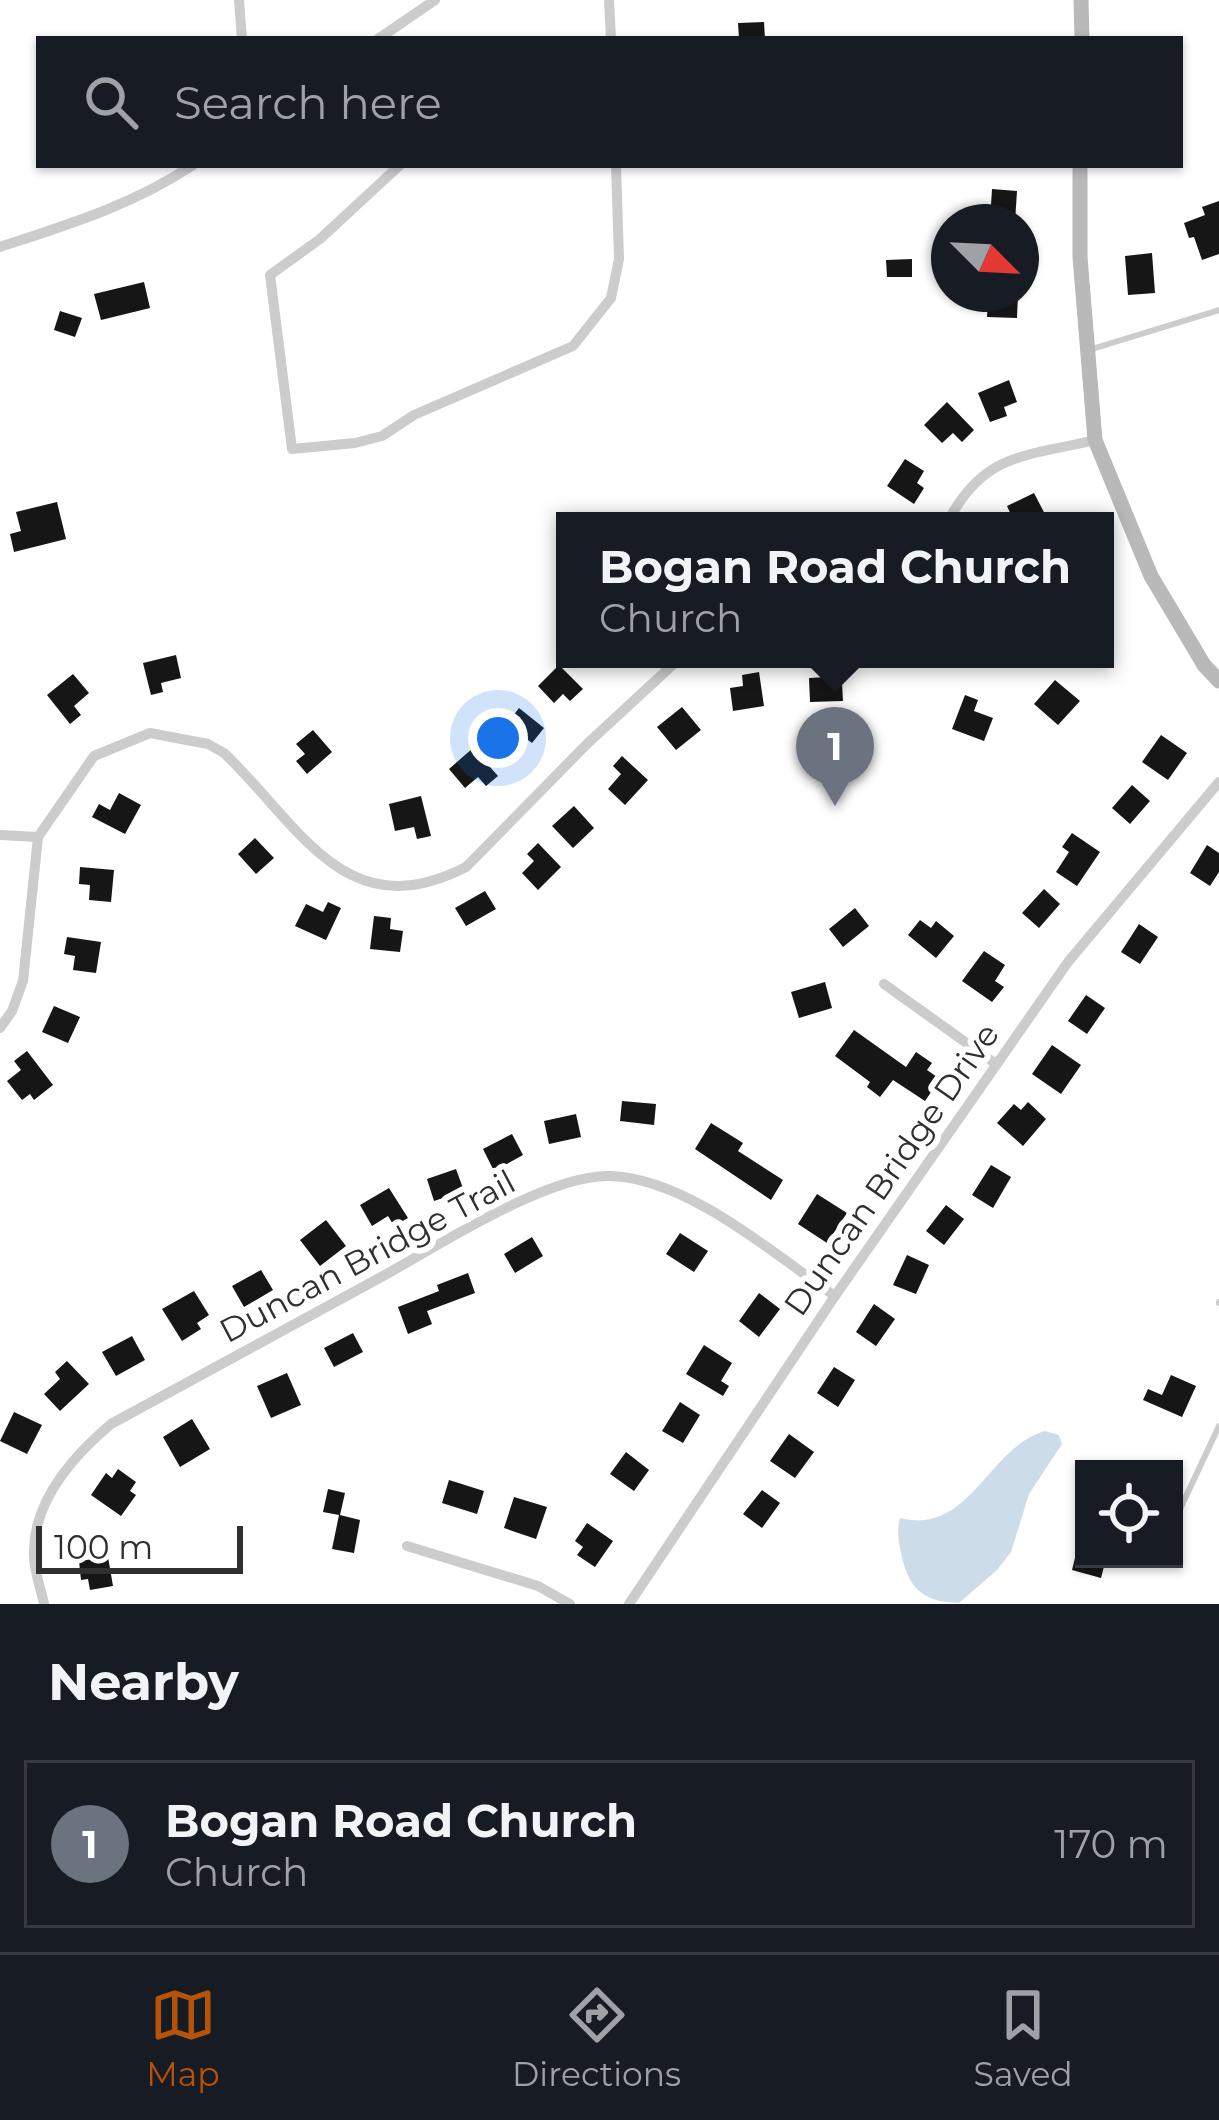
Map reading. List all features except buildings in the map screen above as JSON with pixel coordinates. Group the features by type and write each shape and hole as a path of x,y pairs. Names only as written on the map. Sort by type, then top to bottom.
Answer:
{"street":[{"path":"239,0 242,36"},
{"path":"382,36 435,0"},
{"path":"609,0 611,36"},
{"path":"1081,0 1082,36"},
{"path":"0,247 88,218 160,187 188,168"},
{"path":"397,168 320,239 270,275 292,449 382,436 414,415 573,346 611,298 620,259 616,168"},
{"path":"1080,168 1079,257 1095,440 1151,575 1204,665 1219,681"},
{"path":"953,512 964,491 999,463 1095,440"},
{"path":"0,1028 23,981 38,837 94,756 150,734 208,743 224,752 309,844 344,873 370,886 413,886 441,880 466,867 588,742 669,668"},
{"name":"Duncan Bridge Drive","path":"629,1604 835,1295 1068,962 1219,782"},
{"path":"0,836 38,837"},
{"path":"884,984 996,1064"},
{"name":"Duncan Bridge Trail","path":"44,1604 34,1554 45,1506 79,1451 111,1424 479,1224 572,1180 612,1176 688,1199 835,1295"},
{"path":"407,1546 538,1586 570,1604"}],"lane":[{"path":"1088,350 1219,310"},
{"path":"1183,1503 1219,1426"}],"water":[{"path":"1045,1431 1059,1435 1062,1444 1029,1494 1011,1552 959,1603 924,1595 911,1581 903,1561 900,1518 924,1520 944,1514 962,1503 1025,1440"}],"place":[{"name":"Bogan Road Church","path":"835,806"}]}
